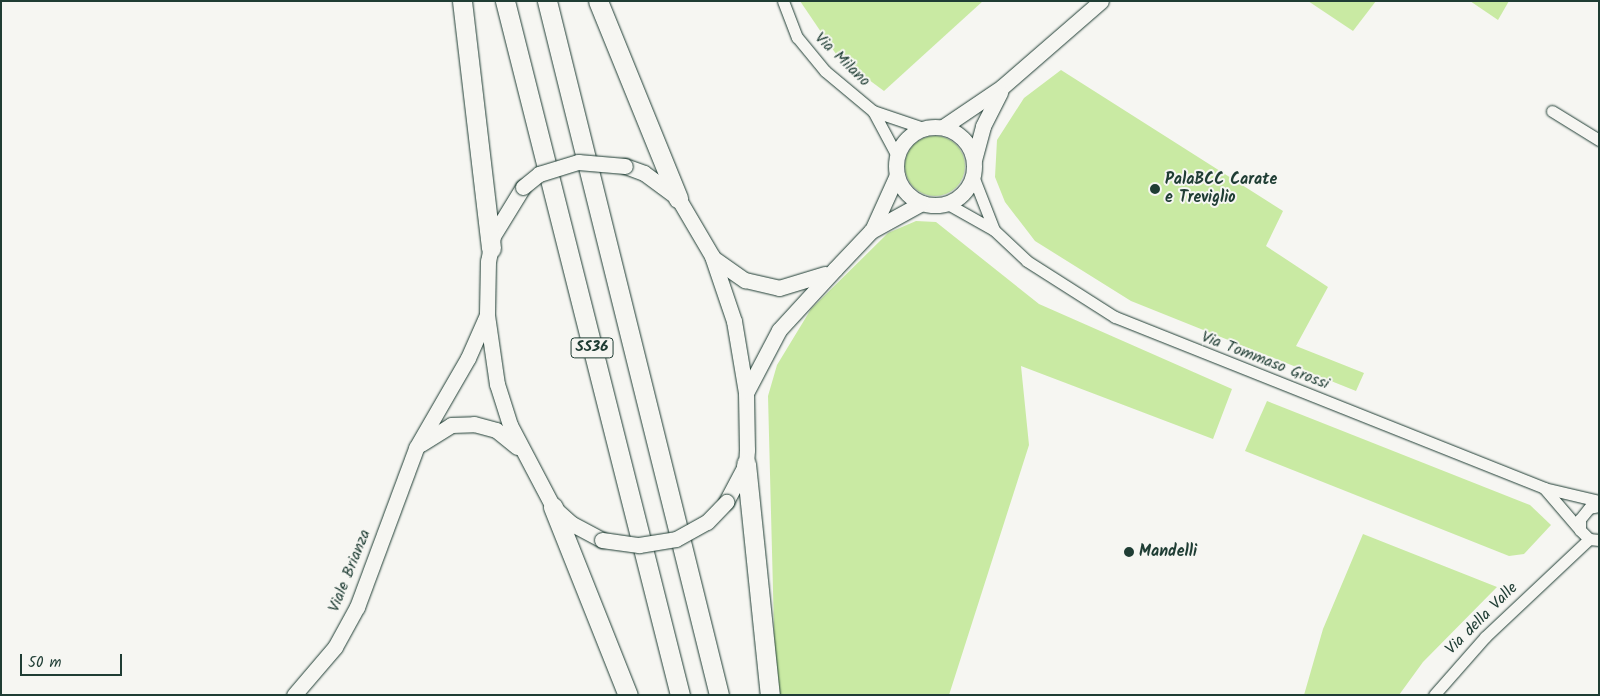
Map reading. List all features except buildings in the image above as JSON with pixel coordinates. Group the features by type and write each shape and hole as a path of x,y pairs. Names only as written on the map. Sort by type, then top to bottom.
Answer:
{"highway":[{"path":"462,1 491,248"},
{"name":"SS36","path":"505,1 680,695"},
{"name":"SS36","path":"547,1 719,695"},
{"path":"598,1 678,198"},
{"path":"746,464 770,695"},
{"path":"553,507 628,695"}],"main road":[{"path":"943,127 1002,88 1101,1"},
{"path":"746,393 779,330 871,231 922,203 946,203 963,193 973,176 974,160 983,126 1002,88"},
{"path":"871,231 896,175 897,156 902,144 923,128 943,127 964,138 974,160"},
{"path":"578,162 625,166 644,173 678,198 712,256 734,321 746,393 746,464 726,502 707,522 676,539 639,544 602,540 572,524 553,507 523,453 497,384 487,315 491,248 523,187 539,174 578,162"},
{"path":"896,175 906,192 922,203"},
{"path":"712,256 744,280 779,288 811,281 835,269"},
{"name":"Viale Brianza","path":"294,695 335,647 357,607 416,448 468,358 487,315"},
{"path":"416,448 441,430 474,424 496,430 523,453"}],"street":[{"name":"Via Milano","path":"783,1 787,19 808,54 873,111 897,156"},
{"name":"Via Milano","path":"873,111 923,128"},
{"path":"1552,111 1599,140"},
{"name":"Via Tommaso Grossi","path":"973,176 994,230"},
{"name":"Via Tommaso Grossi","path":"946,203 994,230 1027,261 1115,318 1544,488 1599,501"},
{"path":"1544,488 1580,530 1595,541"},
{"path":"1580,530 1584,514 1599,506"},
{"name":"Via della Valle","path":"1434,695 1485,637 1557,569 1595,541"}],"green space":[{"path":"800,1 983,1 884,91 838,57"},
{"path":"1308,1 1376,1 1353,31"},
{"path":"1470,1 1509,1 1498,20"},
{"path":"1061,70 1283,211 1266,246 1328,287 1296,346 1364,373 1356,391 1131,301 1035,241 1005,202 995,177 997,140 1024,98"},
{"path":"929,136 941,136 952,141 960,149 965,160 963,178 952,191 941,196 929,196 918,191 910,183 905,172 905,160 910,149 918,141"},
{"path":"916,221 936,222 1039,304 1232,389 1213,439 1021,366 1029,445 949,695 780,695 775,668 768,396 777,365 811,309 888,233"},
{"path":"1267,401 1530,505 1551,525 1524,554 1509,556 1245,451"},
{"path":"1363,534 1497,587 1423,662 1399,695 1304,695 1323,629"}],"place":[{"name":"PalaBCC Carate e Treviglio","path":"1155,189"},
{"name":"Mandelli","path":"1129,552"}]}
